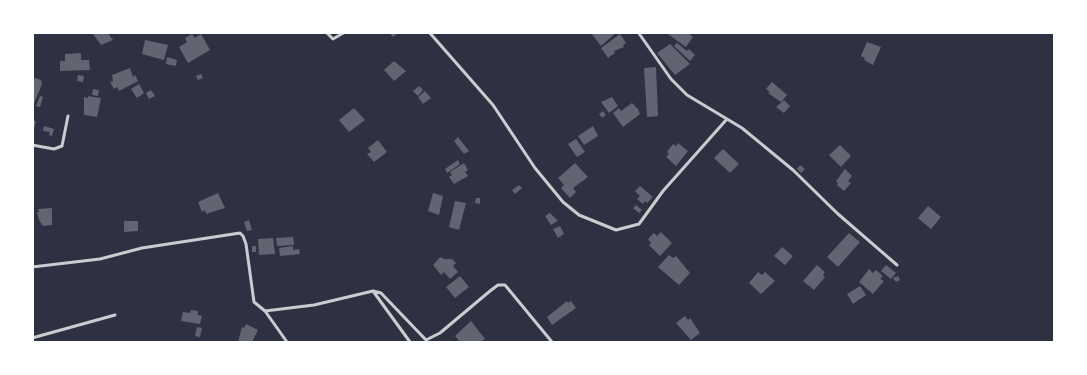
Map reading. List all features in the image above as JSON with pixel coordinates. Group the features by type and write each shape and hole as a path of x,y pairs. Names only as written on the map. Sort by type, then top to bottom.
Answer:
{"street":[{"path":"326,32 333,39 345,32"},
{"path":"428,32 493,105 535,168 563,202 579,215 616,230 638,224 663,191 727,119"},
{"path":"638,32 671,79 687,95 742,128 793,170 838,214 897,265"},
{"path":"32,145 54,149 62,146 68,116"},
{"path":"32,267 92,260 142,248 240,233 244,236 246,244 254,302 265,311 287,342"},
{"path":"265,311 314,304 373,291 380,293 426,340 440,333 494,288 505,285 552,342"},
{"path":"373,291 410,342"},
{"path":"32,338 115,315"}],"building":[{"path":"96,32 107,32 113,40 101,45 93,34"},
{"path":"389,32 399,32 393,37"},
{"path":"590,32 617,32 601,46"},
{"path":"665,32 687,32 693,37 686,47"},
{"path":"192,34 195,38 201,34 210,50 188,63 179,47 187,42 185,38"},
{"path":"620,34 626,43 623,45 624,47 614,51 615,53 608,58 601,48"},
{"path":"145,40 168,45 164,60 142,54"},
{"path":"867,42 881,47 873,65 861,56"},
{"path":"677,43 687,51 689,49 695,55 690,61 674,46"},
{"path":"670,44 690,64 675,75 657,53"},
{"path":"81,53 81,60 89,60 90,70 60,71 60,61 65,61 65,54"},
{"path":"167,57 177,60 176,66 166,64"},
{"path":"394,61 406,71 394,81 384,70"},
{"path":"656,67 658,116 647,117 644,68"},
{"path":"130,68 133,77 135,75 138,81 119,91 117,87 114,89 110,82 113,81 112,75"},
{"path":"201,74 203,78 198,80 196,76"},
{"path":"78,75 84,76 83,82 77,81"},
{"path":"32,77 41,80 42,84 33,106"},
{"path":"772,82 787,95 781,102 768,93 770,92 766,89"},
{"path":"139,84 144,93 137,98 131,89"},
{"path":"419,86 423,90 418,96 413,91"},
{"path":"93,89 99,90 98,96 92,95"},
{"path":"151,90 155,96 149,99 146,93"},
{"path":"425,91 431,98 423,104 418,97"},
{"path":"40,96 43,97 40,107 36,106"},
{"path":"88,96 101,98 97,117 84,115 84,97 88,98"},
{"path":"612,97 618,106 609,113 601,102"},
{"path":"784,100 790,106 784,113 776,107"},
{"path":"632,103 640,114 623,127 613,113 619,108 621,111"},
{"path":"354,108 365,120 349,132 339,120"},
{"path":"603,111 606,115 602,118 599,114"},
{"path":"32,120 36,121 33,134 32,134"},
{"path":"44,126 54,129 52,136 49,135 50,132 43,131"},
{"path":"593,126 598,136 584,145 578,136"},
{"path":"458,137 469,151 464,154 454,141"},
{"path":"576,139 585,152 577,157 568,144"},
{"path":"378,140 387,152 374,162 367,154 371,152 368,148"},
{"path":"678,143 688,151 676,166 666,157 673,144 676,146"},
{"path":"840,145 851,156 841,167 829,155"},
{"path":"723,149 739,164 730,173 714,158"},
{"path":"458,160 460,164 447,173 445,169"},
{"path":"464,163 468,170 465,172 468,176 454,184 449,177 452,175 450,172"},
{"path":"575,163 588,177 573,188 576,192 570,198 561,188 564,185 558,178"},
{"path":"800,165 805,169 801,173 797,169"},
{"path":"845,169 852,176 848,181 851,183 844,191 837,185 836,181"},
{"path":"519,185 522,188 515,194 512,190"},
{"path":"640,186 653,197 647,203 645,201 643,204 637,199 640,196 635,191"},
{"path":"218,193 225,208 206,214 205,210 202,212 198,202"},
{"path":"433,193 443,196 439,215 428,211"},
{"path":"476,198 480,198 480,204 475,203"},
{"path":"455,201 466,203 459,230 449,227"},
{"path":"636,205 642,210 639,213 633,208"},
{"path":"928,206 941,217 931,229 918,218"},
{"path":"52,208 52,225 43,226 39,220 38,209"},
{"path":"550,213 558,221 551,225 545,216"},
{"path":"249,220 252,230 247,231 244,222"},
{"path":"124,221 138,221 138,231 124,232"},
{"path":"560,226 564,234 558,238 553,229"},
{"path":"661,232 672,243 660,256 649,245 651,243 648,239 654,233 657,236"},
{"path":"849,233 860,242 838,267 827,257"},
{"path":"293,237 294,245 277,246 276,238"},
{"path":"273,238 275,254 259,255 258,239"},
{"path":"252,246 256,246 256,252 252,252"},
{"path":"293,246 293,250 299,249 300,254 280,256 279,248"},
{"path":"782,247 793,256 785,265 774,256"},
{"path":"669,255 673,258 676,256 690,273 679,285 658,267"},
{"path":"440,257 452,259 456,263 453,266 458,272 450,279 444,272 441,275 433,265"},
{"path":"817,265 825,272 823,275 825,277 814,290 803,281"},
{"path":"886,265 896,273 891,279 881,271"},
{"path":"869,269 873,273 876,270 883,276 880,279 884,281 873,294 859,282"},
{"path":"758,272 762,275 765,272 775,281 761,294 749,283"},
{"path":"460,276 469,287 455,298 446,287"},
{"path":"898,276 900,280 896,282 893,278"},
{"path":"860,286 866,295 853,304 847,294"},
{"path":"567,301 568,303 571,301 576,308 552,325 547,317"},
{"path":"191,310 198,311 198,315 202,316 200,324 181,321 183,312 190,313"},
{"path":"685,316 688,320 690,318 700,333 691,340 676,323"},
{"path":"471,321 485,339 480,342 460,342 455,336"},
{"path":"246,324 258,330 252,342 238,342 242,327 244,328"},
{"path":"197,327 202,328 200,337 195,336"}]}
